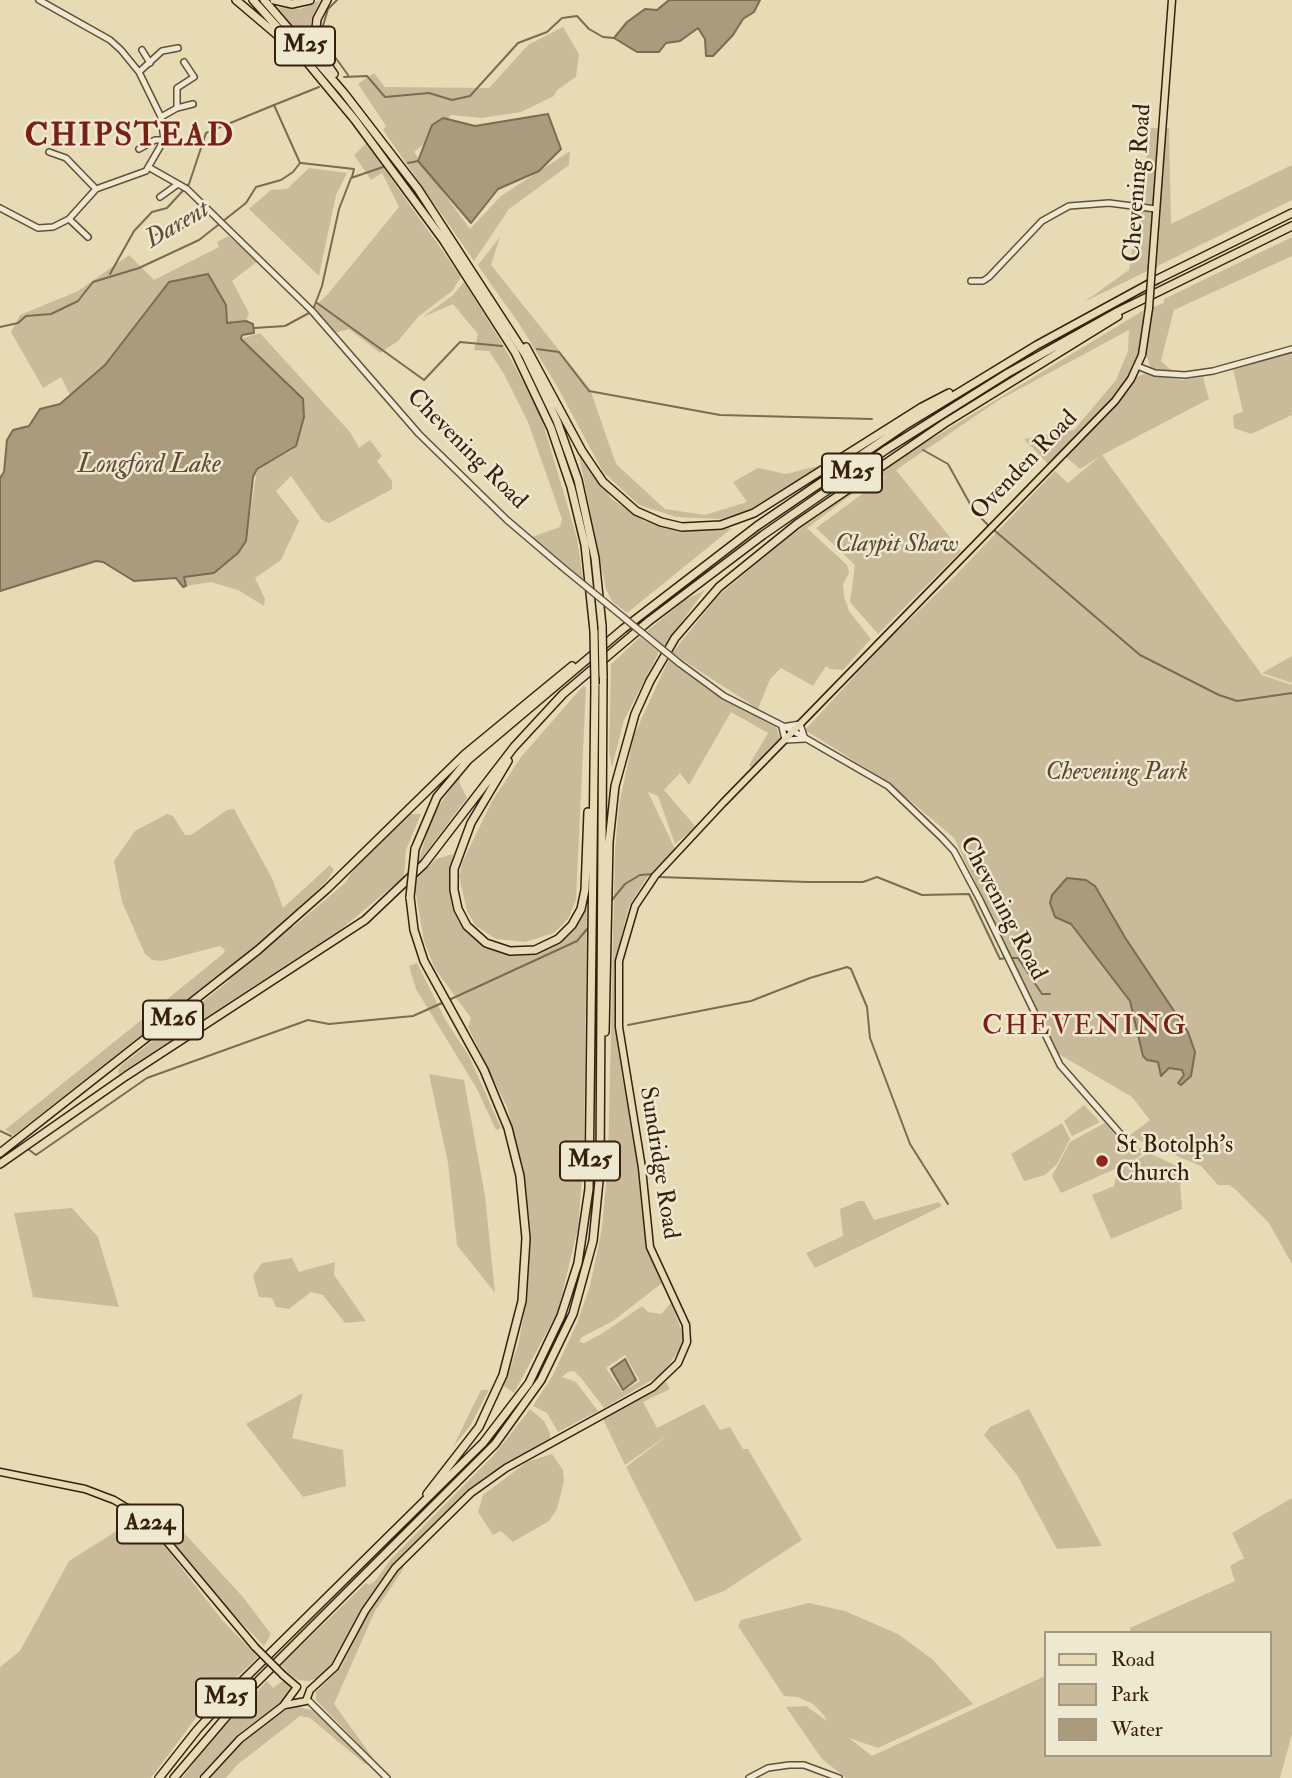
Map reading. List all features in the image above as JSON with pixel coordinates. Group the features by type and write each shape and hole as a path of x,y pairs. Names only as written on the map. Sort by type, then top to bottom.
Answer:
{"highway":[{"path":"236,0 302,56"},
{"path":"253,0 302,56"},
{"name":"M25","path":"264,0 344,93 418,189 519,335 582,451 603,482 636,511 675,526 705,527 745,517 922,407 972,383"},
{"path":"274,0 292,4 310,0"},
{"name":"M25","path":"327,0 317,19 316,43 344,93"},
{"name":"M25","path":"159,1778 236,1687 483,1443 528,1383 554,1334 578,1263 587,1208 591,1152 595,684 594,631 588,568 576,506 558,447 533,387 488,308 428,217 363,130 302,56"},
{"name":"M25","path":"416,1508 472,1438 498,1388 520,1313 526,1238 520,1176 509,1133 484,1070 424,961 414,930 410,897 415,849 431,808 460,769 623,629 797,497 972,383 1124,296 1292,213"},
{"name":"M25","path":"593,759 586,883 578,914 563,935 541,948 516,952 498,948 476,935 460,915 453,890 454,869 471,823 526,733 563,694 606,656 784,520 969,397 1081,332 1292,226"},
{"name":"M25","path":"174,1778 249,1690 482,1458 519,1414 541,1380 573,1314 589,1259 598,1191 609,842 615,786 635,714 675,638 719,587 797,524 983,398 1139,303"},
{"name":"M25","path":"496,305 542,386 575,468 592,540 602,626 603,676 601,1076"},
{"name":"M26","path":"0,1153 221,981 327,889 479,742 623,629"},
{"name":"M26","path":"0,1164 126,1076 320,952 378,909 441,844 526,733"}],"main road":[{"name":"Chevening Road","path":"1137,366 1149,307 1172,0"},
{"name":"Ovenden Road","path":"793,732 1115,401 1137,366"},
{"name":"Sundridge Road","path":"310,1690 335,1667 365,1611 395,1568 471,1493 506,1468 653,1387 672,1371 686,1349 688,1335 683,1315 650,1247 642,1168 619,1027 618,974 624,936 635,906 655,876 793,732"},
{"name":"A224","path":"0,1472 85,1489 114,1500 139,1515 159,1532 296,1690"},
{"path":"204,1778 240,1739 283,1706 296,1690 304,1685 310,1690 305,1701"},
{"path":"296,1690 305,1701"},
{"path":"283,1706 305,1701"}],"street":[{"path":"0,208 38,228 49,228 69,219 96,189 150,168 164,140 161,117 139,72 110,40 38,0"},
{"path":"139,72 162,51 178,48"},
{"path":"142,50 150,63"},
{"path":"177,108 177,88 194,77 184,62"},
{"path":"161,117 177,108 193,104"},
{"path":"139,149 155,140 164,140"},
{"path":"54,145 51,152 66,158 96,189"},
{"name":"Chevening Road","path":"150,168 186,188 205,206 312,311 419,434 507,520 561,566 679,663 724,696 888,786 954,851 1060,1065 1124,1138"},
{"path":"160,197 178,184"},
{"path":"971,281 989,277 1042,221 1069,206 1109,204 1156,209"},
{"path":"157,238 187,222 205,206"},
{"path":"69,219 88,237"},
{"path":"1137,366 1155,373 1185,375 1213,371 1292,349"},
{"path":"800,724 805,739 785,740 782,727 800,724"},
{"path":"305,1701 387,1778"},
{"path":"749,1778 768,1768 804,1765 839,1778"}],"green space":[{"path":"320,0 311,20 309,45 275,7 301,9"},
{"path":"563,27 579,54 576,77 557,90 554,96 521,112 482,118 451,115 432,138 414,152 470,229 501,196 570,151 569,165 509,209 474,261 383,130 386,126 358,84 374,73 385,87 489,88 528,45"},
{"path":"1151,128 1169,128 1171,224 1292,165 1292,200 1084,302 1129,270"},
{"path":"366,143 461,277 452,291 419,316 398,341 380,353 349,329 334,333 313,308 328,294 399,207 382,173 371,180 354,155"},
{"path":"309,168 347,173 336,195 319,276 249,209 271,190 287,189"},
{"path":"228,236 258,261 232,281 249,313 246,321 227,324 169,282 105,365 70,395 61,377 43,388 11,332 20,315 78,291 129,255 154,280 219,247 217,242"},
{"path":"500,237 491,265 590,389 616,464 665,509 705,515 747,502 733,482 758,468 786,474 822,465 747,511 721,519 676,517 639,505 603,472 558,388 520,325 478,265"},
{"path":"1292,237 1292,256 1174,310 1161,361 1172,371 1151,369 1146,354 1153,307 1164,303 1164,299"},
{"path":"464,282 502,343 540,413 577,538 583,579 532,537 560,527 562,519 528,422 504,374 489,351 474,350 478,334 453,304 423,317 453,295"},
{"name":"Claypit Shaw","path":"1144,310 1139,353 1122,388 1049,465 1024,439 1074,430 1116,380 1128,351 1129,330 999,400 896,470 961,551 878,634 850,602 855,565 816,528 888,475 851,495 807,528 847,565 849,573 843,584 844,596 849,611 871,639 843,670 826,666 813,686 781,668 770,679 758,709 672,653 718,596 790,536 915,449"},
{"path":"260,333 350,432 359,448 370,440 382,456 377,461 392,481 392,489 329,523 322,520 291,476 276,491 299,521 281,560 255,578 265,599 264,606 238,590 211,582 186,586 183,577 214,573 238,553 246,541 257,469 292,450 304,417 303,399 241,339"},
{"path":"1292,352 1292,415 1251,434 1234,428 1233,415 1243,412 1233,369"},
{"name":"Chevening Park","path":"1147,373 1182,380 1203,377 1209,399 1102,455 1262,675 1292,685 1292,1264 1269,1223 1235,1189 1229,1185 1218,1185 1201,1166 1129,1136 1150,1120 1132,1097 1057,1053 954,838 888,782 805,730 885,643 955,576 1055,471 1068,483 1099,457 1080,469 1066,457 1126,392 1136,377"},
{"path":"579,456 612,499 644,521 683,532 732,528 627,613 612,601 606,589"},
{"path":"705,590 664,646 647,631 685,600"},
{"path":"640,637 659,652 624,720 612,767 609,752 611,664"},
{"path":"1292,656 1292,683 1262,673"},
{"path":"669,659 709,690 777,728 780,740 753,769 749,765 768,733 731,712 689,785 680,773 664,790 696,827 675,844 658,796 648,792 675,849 646,879 629,906 617,953 616,1005 618,1051 637,1164 646,1249 662,1283 613,1321 582,1337 579,1342 584,1343 603,1333 642,1306 648,1312 661,1314 671,1303 683,1334 683,1345 662,1374 604,1408 574,1371 568,1372 562,1377 576,1382 598,1411 558,1432 547,1413 533,1406 553,1375 577,1323 590,1286 602,1228 608,1163 615,849 619,805 634,735","holes":["625,1355 640,1381 622,1392 606,1368"]},
{"path":"583,686 586,687 576,900 568,919 554,933 525,942 496,939 476,926 467,911 459,876 462,863 492,801 521,757"},
{"path":"462,772 459,782 467,798 418,863 432,816"},
{"path":"234,809 272,878 283,908 330,865 334,870 326,882 288,917 293,927 345,883 357,865 409,814 421,814 406,850 404,877 340,930 119,1074 118,1070 122,1065 229,981 221,973 14,1135 5,1130 223,954 225,950 220,946 162,961 152,960 145,954 122,902 114,861 135,831 167,814 173,816 185,835 191,835 227,810"},
{"path":"453,854 449,872 452,908 466,932 489,949 517,956 543,952 568,936 587,908 584,1152 578,1228 558,1311 514,1393 504,1386 518,1345 527,1300 531,1233 524,1171 507,1107 468,1027 471,1018 435,969 424,941 415,889 416,880 436,859"},
{"path":"417,963 446,1021 469,1056 501,1128 496,1130 477,1089 416,989 409,966"},
{"path":"429,1074 464,1080 485,1196 495,1293 457,1245 448,1163"},
{"path":"1084,1105 1100,1122 1072,1136 1064,1121"},
{"path":"1062,1123 1070,1139 1057,1164 1045,1175 1024,1181 1011,1154"},
{"path":"1105,1123 1120,1141 1147,1151 1131,1162 1061,1193 1052,1176 1070,1142"},
{"path":"1149,1153 1179,1167 1182,1209 1111,1239 1092,1195 1114,1186 1117,1171"},
{"path":"864,1201 874,1220 939,1202 942,1206 815,1268 806,1253 843,1236 840,1209"},
{"path":"72,1208 98,1237 119,1307 33,1297 14,1213"},
{"path":"292,1258 299,1272 335,1262 334,1275 366,1321 345,1323 323,1295 311,1292 289,1309 276,1307 272,1298 259,1297 253,1276 262,1263"},
{"path":"666,1382 670,1389 643,1402 657,1428 704,1404 720,1430 730,1427 743,1449 748,1449 802,1540 724,1591 695,1602 626,1467 672,1432 625,1465 603,1419"},
{"path":"481,1390 489,1390 470,1426 453,1447"},
{"path":"303,1393 292,1438 343,1450 346,1486 303,1497 246,1424"},
{"path":"530,1409 544,1421 550,1433 550,1440 487,1476 399,1559 374,1591 336,1659 322,1676 309,1681 298,1680 288,1673 281,1665 366,1583 370,1585 375,1581 391,1559 494,1455"},
{"path":"1029,1409 1102,1546 1057,1549 1017,1475 984,1435 990,1427"},
{"path":"552,1454 563,1470 564,1481 557,1509 549,1521 513,1542 501,1531 493,1535 478,1512 483,1495 527,1462"},
{"path":"1292,1498 1292,1734 1280,1778 846,1778 822,1759 786,1707 806,1706 827,1721 823,1714 813,1704 798,1697 784,1696 738,1626 741,1620 809,1603 845,1611 898,1634 932,1659 973,1704 878,1748 849,1738 872,1756 1044,1676 1044,1757 1271,1757 1271,1631 1130,1631 1130,1628 1235,1581 1230,1566 1244,1558 1232,1533"},
{"path":"131,1522 146,1531 151,1538 156,1535 223,1621 258,1657 202,1710 151,1778 0,1778 0,1667 20,1651 69,1561"},
{"path":"174,1522 243,1597 271,1634 264,1646 230,1611 164,1531"},
{"path":"402,1565 404,1568 375,1611 334,1704 375,1761 316,1700 316,1692 341,1668 376,1597"},
{"path":"284,1680 290,1686 289,1697 242,1731 198,1778 182,1778 218,1733 267,1681 273,1688"},
{"path":"294,1706 315,1711 371,1765 365,1764 310,1718 300,1716 237,1765 226,1778 209,1778 241,1744 273,1717"}],"water":[{"path":"669,0 760,0 754,12 743,19 733,35 713,56 706,56 705,39 698,28 680,41 666,43 659,52 637,52 614,38 627,22 645,9 657,10"},
{"path":"548,114 561,149 539,171 498,189 471,223 418,161 432,125 443,118 475,126"},
{"name":"Longford Lake","path":"208,274 226,305 227,323 246,321 253,324 254,333 242,335 241,339 303,399 304,417 296,446 257,469 253,477 246,541 238,553 214,573 184,577 186,586 183,587 176,578 134,581 103,562 96,561 0,591 0,478 4,472 7,440 13,430 29,426 40,409 60,404 105,365 169,282"},
{"path":"1067,878 1086,880 1095,886 1126,939 1188,1032 1195,1052 1191,1076 1181,1085 1178,1083 1184,1075 1182,1070 1169,1068 1161,1076 1158,1062 1147,1060 1143,1056 1130,1001 1071,924 1055,917 1050,903 1052,895"},
{"path":"625,1359 636,1380 623,1390 611,1369"}],"waterway":[{"path":"337,0 328,9 320,36 348,75"},
{"name":"Darent","path":"344,77 367,76 385,97 429,93 452,100 470,96 518,43 547,32 562,18 577,16 589,29 603,37 614,38"},
{"name":"Darent","path":"0,327 18,323 26,316 51,314 78,301 93,282 139,268 199,240 246,203 256,187 281,180 293,172 300,163 274,105 319,87"},
{"path":"110,274 134,231 152,212 167,208 189,184 206,133 274,105"},
{"path":"408,163 418,161"},
{"path":"301,163 354,169 352,177"},
{"path":"314,307 322,286 339,209 351,178 383,167"},
{"path":"317,303 424,380 460,342 502,346"},
{"path":"254,328 285,326 309,313"},
{"path":"537,349 559,352 589,391 720,415 872,419"},
{"path":"923,450 948,464 974,511 989,526"},
{"path":"994,530 1140,655 1219,695 1237,701 1292,693"},
{"path":"612,900 625,884 640,875 653,874"},
{"path":"658,877 808,882 863,882 877,877 922,895 969,894 1000,959 1006,958"},
{"path":"451,999 577,941 588,928"},
{"path":"1011,958 1018,958 1042,994 1050,994"},
{"path":"628,1025 751,1001 810,978 847,967 851,969 867,1007 870,1038 910,1144 948,1204"},
{"path":"28,1149 36,1155 147,1078 308,1020 329,1024 413,1016 442,1003"},
{"path":"0,1131 11,1136"}],"place":[{"name":"St Botolph's Church","path":"1102,1161"}],"district":[{"name":"CHIPSTEAD","path":"130,138"},
{"name":"CHEVENING","path":"1085,1028"}]}
